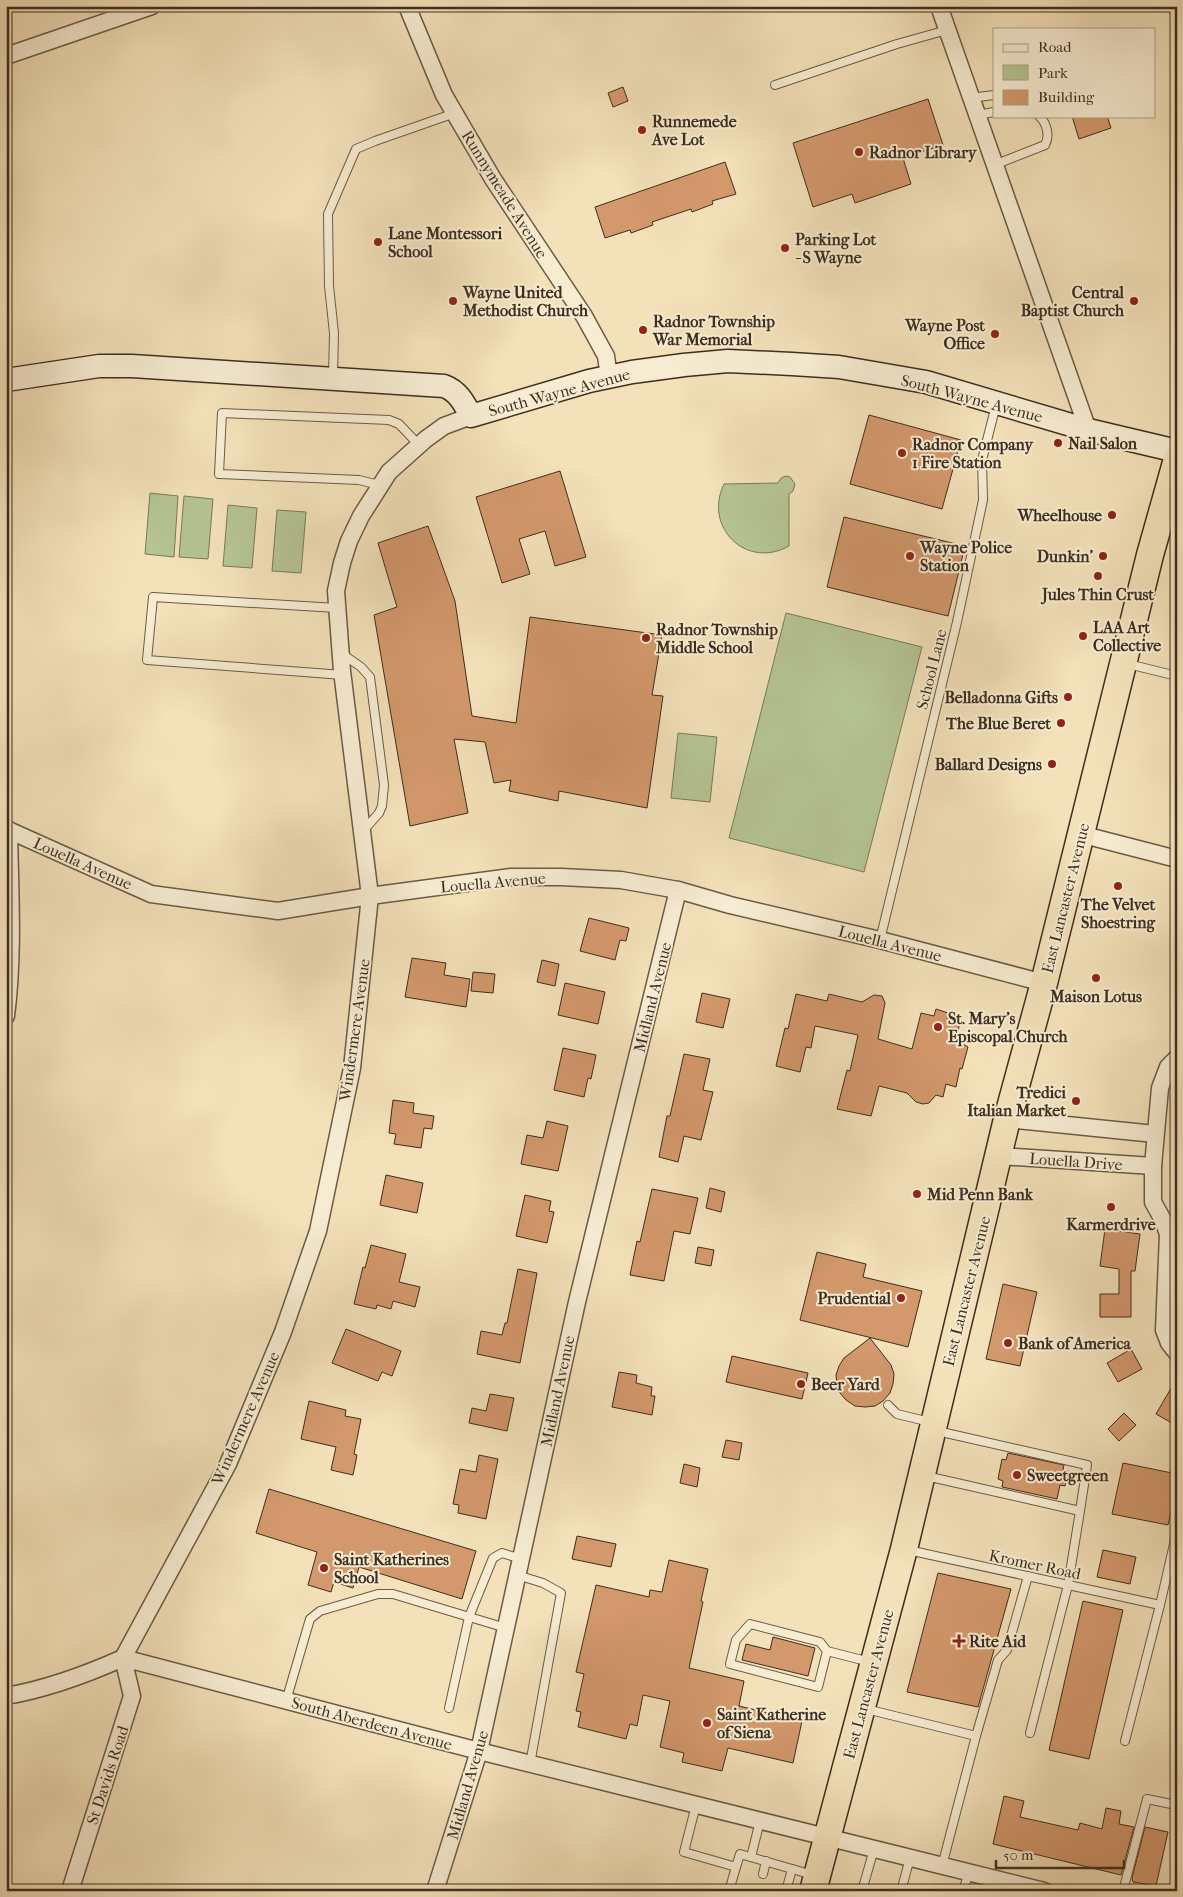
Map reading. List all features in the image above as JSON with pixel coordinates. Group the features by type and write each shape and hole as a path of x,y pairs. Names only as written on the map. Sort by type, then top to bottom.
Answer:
{"highway":[{"name":"East Lancaster Avenue","path":"817,1886 904,1549 1007,1119 1044,983 1150,554 1177,459"}],"main road":[{"name":"South Wayne Avenue","path":"6,380 98,366 132,366 444,386 452,389 464,401 471,416 609,377 684,365 728,361 839,367 926,382 1088,430 1177,451"}],"street":[{"path":"6,56 152,6"},
{"name":"Runnymeade Avenue","path":"407,6 444,95 493,180 584,316 606,356 609,377"},
{"path":"939,6 1088,430"},
{"name":"Windermere Avenue","path":"123,1658 228,1464 283,1332 318,1231 352,1068 370,896 342,675 337,608 336,591 349,541 361,516 389,472 444,426 471,416"},
{"path":"6,1016 11,961 8,829"},
{"name":"Louella Avenue","path":"8,829 152,894 278,911 370,896 511,877 620,880 678,890 730,905 880,940 1044,983"},
{"path":"1080,834 1177,859"},
{"name":"Midland Avenue","path":"435,1891 479,1751 577,1302 678,890"},
{"path":"1177,1058 1168,1067 1160,1088 1152,1166 1153,1202 1168,1234 1164,1330 1169,1343 1177,1353"},
{"name":"Louella Drive","path":"1007,1119 1155,1134"},
{"name":"Louella Drive","path":"998,1156 1152,1166"},
{"path":"6,1696 32,1692 85,1675 123,1658"},
{"name":"South Aberdeen Avenue","path":"123,1658 530,1764 1044,1891"},
{"name":"St Davids Road","path":"70,1891 132,1696 123,1658"}],"lane":[{"path":"775,85 896,44 947,30"},
{"path":"970,98 993,95"},
{"path":"977,115 993,112"},
{"path":"333,379 334,333 329,286 328,214 356,149 375,140 455,113"},
{"path":"994,166 1045,145 1048,138 1047,129 1041,118"},
{"name":"School Lane","path":"880,940 957,622 983,500 982,460 996,403"},
{"path":"379,485 359,480 219,474 222,413 389,420 398,424 419,445"},
{"path":"337,608 153,597 147,660 342,675"},
{"path":"341,653 361,667 370,677 384,785 382,806 379,813 362,832"},
{"path":"1124,663 1177,676"},
{"path":"888,1405 897,1414 933,1427 1088,1465 1068,1585 1030,1733"},
{"path":"922,1474 1080,1511"},
{"path":"1125,1741 1177,1532"},
{"name":"Kromer Road","path":"904,1549 1160,1604"},
{"path":"449,1708 469,1617 493,1558 502,1553 520,1559"},
{"path":"517,1575 544,1583 561,1592 530,1764"},
{"path":"942,1866 998,1660 1007,1650 1028,1576"},
{"path":"286,1701 310,1619 320,1611 378,1594 393,1594 506,1628"},
{"path":"827,1651 818,1687 730,1664 736,1640 750,1624 820,1642 827,1651 874,1663"},
{"path":"862,1708 976,1736"},
{"path":"1123,1891 1147,1798 1176,1805"},
{"path":"696,1805 684,1852 736,1867"},
{"path":"751,1857 760,1821"},
{"path":"862,1891 874,1849"},
{"path":"729,1891 740,1854 792,1868 817,1886"},
{"path":"901,1891 910,1858"},
{"path":"763,1874 766,1861"},
{"path":"786,1891 792,1868"},
{"path":"963,1891 969,1872"}],"green space":[{"path":"790,477 795,484 793,491 789,494 789,546 773,552 758,552 744,548 732,540 724,529 719,515 719,500 724,484 778,483 781,478"},
{"path":"150,493 178,496 174,557 145,554"},
{"path":"184,496 213,499 208,559 179,557"},
{"path":"228,505 257,508 252,568 223,566"},
{"path":"277,510 306,512 301,573 272,571"},
{"path":"786,613 922,647 864,872 729,838"},
{"path":"678,733 717,737 710,802 671,798"}],"building":[{"path":"623,87 628,101 613,107 608,93"},
{"name":"Radnor Library","path":"928,99 943,145 903,158 911,184 855,203 852,194 813,207 793,143"},
{"path":"1073,118 1108,118 1111,128 1079,139"},
{"path":"725,162 736,194 712,201 713,204 692,212 691,209 652,222 653,225 631,233 630,230 605,238 595,207"},
{"path":"869,415 961,440 942,509 850,484"},
{"path":"560,471 586,557 555,566 545,531 519,539 530,574 502,583 476,497"},
{"path":"844,517 965,546 948,616 827,587"},
{"path":"428,526 455,601 472,716 516,723 530,617 662,635 652,695 663,696 647,808 559,791 558,801 509,791 511,780 494,783 485,742 454,739 468,813 410,826 374,615 397,607 378,543"},
{"path":"589,918 629,928 626,941 620,940 615,960 580,951"},
{"path":"412,958 446,963 444,975 470,979 466,1007 405,997"},
{"path":"542,960 559,964 555,986 537,982"},
{"path":"473,972 495,974 493,993 471,991"},
{"path":"565,983 605,992 598,1024 558,1015"},
{"path":"702,993 730,999 723,1028 696,1022"},
{"path":"796,994 827,1001 829,994 862,1002 874,995 882,996 885,1003 878,1039 912,1049 921,1013 934,1016 936,1009 948,1013 947,1019 960,1022 956,1040 968,1047 962,1069 960,1068 956,1087 946,1084 943,1097 936,1095 929,1103 923,1104 916,1102 907,1093 879,1086 871,1116 837,1109 847,1070 850,1071 858,1035 815,1026 811,1048 806,1047 800,1072 776,1066 785,1028 788,1029"},
{"path":"563,1048 596,1055 591,1079 588,1078 584,1097 554,1090"},
{"path":"684,1054 710,1059 703,1090 713,1092 701,1140 684,1136 678,1162 659,1157 667,1116 670,1116"},
{"path":"393,1100 414,1103 413,1113 434,1116 432,1129 424,1128 421,1148 394,1144 396,1134 389,1133"},
{"path":"547,1121 568,1126 558,1171 521,1164 527,1135 543,1138"},
{"path":"386,1175 423,1183 417,1213 380,1205"},
{"path":"710,1188 725,1192 721,1212 706,1208"},
{"path":"652,1189 698,1198 690,1234 674,1231 664,1281 630,1275 637,1241 640,1242"},
{"path":"525,1195 551,1201 549,1211 554,1212 547,1243 516,1236"},
{"path":"1105,1229 1140,1234 1135,1271 1131,1271 1131,1317 1100,1317 1100,1294 1119,1294 1119,1269 1100,1266"},
{"path":"371,1245 406,1254 399,1282 420,1287 415,1307 393,1301 391,1309 377,1305 376,1309 354,1304 363,1267 365,1268"},
{"path":"698,1247 714,1250 711,1266 695,1263"},
{"path":"817,1252 866,1264 863,1277 922,1291 908,1347 800,1320"},
{"path":"518,1269 537,1273 520,1363 477,1354 481,1331 502,1335 505,1323 507,1323"},
{"path":"1003,1284 1037,1292 1020,1366 986,1359"},
{"path":"346,1329 401,1351 392,1376 382,1372 378,1381 332,1363"},
{"path":"870,1338 891,1365 894,1374 893,1384 890,1393 875,1406 855,1406 840,1393 836,1375 844,1358"},
{"path":"1131,1349 1142,1369 1118,1382 1107,1363"},
{"path":"732,1356 808,1373 802,1399 726,1382"},
{"path":"619,1372 637,1375 636,1383 652,1387 651,1396 655,1396 652,1415 612,1407"},
{"path":"1177,1378 1177,1426 1156,1414"},
{"path":"490,1394 514,1398 507,1431 469,1423 472,1408 486,1411"},
{"path":"309,1401 346,1410 345,1416 361,1419 354,1454 357,1455 353,1475 331,1470 336,1447 301,1439"},
{"path":"1124,1413 1136,1425 1119,1441 1108,1429"},
{"path":"726,1440 742,1443 739,1460 722,1457"},
{"path":"1008,1453 1064,1465 1063,1470 1068,1471 1065,1486 1060,1485 1057,1499 1002,1487 1003,1481 998,1479 1002,1459 1006,1460"},
{"path":"479,1455 498,1459 486,1519 458,1513 459,1505 453,1504 460,1469 476,1472"},
{"path":"1123,1463 1177,1474 1177,1485 1168,1525 1112,1514"},
{"path":"684,1464 700,1468 697,1487 680,1483"},
{"path":"269,1489 476,1551 462,1599 359,1567 353,1588 334,1582 331,1592 308,1585 317,1552 256,1533"},
{"path":"577,1536 616,1544 611,1567 572,1559"},
{"path":"1103,1550 1136,1557 1130,1584 1097,1577"},
{"path":"669,1560 708,1569 689,1668 744,1681 739,1706 802,1721 793,1763 728,1748 722,1771 682,1762 684,1753 660,1747 670,1701 643,1695 637,1726 630,1724 626,1739 578,1727 581,1712 576,1711 584,1674 576,1672 596,1585 649,1597 650,1590 662,1592"},
{"name":"Rite Aid","path":"938,1573 1011,1589 978,1707 907,1692"},
{"path":"1083,1601 1123,1610 1089,1759 1049,1750"},
{"path":"773,1637 815,1648 808,1676 742,1660 746,1644 770,1650"},
{"path":"1004,1796 1024,1801 1020,1817 1078,1830 1080,1823 1102,1829 1106,1808 1121,1811 1119,1824 1134,1827 1121,1875 993,1844"},
{"path":"1145,1827 1168,1832 1156,1886 1133,1882 1132,1878"}],"place":[{"name":"Runnemede Ave Lot","path":"642,130"},
{"name":"Radnor Library","path":"859,152"},
{"name":"Lane Montessori School","path":"378,242"},
{"name":"Parking Lot - S Wayne","path":"785,248"},
{"name":"Wayne United Methodist Church","path":"453,301"},
{"name":"Central Baptist Church","path":"1134,301"},
{"name":"Radnor Township War Memorial","path":"643,330"},
{"name":"Wayne Post Office","path":"995,334"},
{"name":"Nail Salon","path":"1058,443"},
{"name":"Radnor Company 1 Fire Station","path":"902,453"},
{"name":"Wheelhouse","path":"1112,515"},
{"name":"Wayne Police Station","path":"910,556"},
{"name":"Dunkin'","path":"1103,556"},
{"name":"Jules Thin Crust","path":"1098,576"},
{"name":"LAA Art Collective","path":"1083,636"},
{"name":"Radnor Township Middle School","path":"646,638"},
{"name":"Belladonna Gifts","path":"1068,697"},
{"name":"The Blue Beret","path":"1061,723"},
{"name":"Ballard Designs","path":"1052,764"},
{"name":"The Velvet Shoestring","path":"1118,886"},
{"name":"Maison Lotus","path":"1096,978"},
{"name":"St. Mary's Episcopal Church","path":"938,1027"},
{"name":"Tredici Italian Market","path":"1076,1101"},
{"name":"Mid Penn Bank","path":"917,1194"},
{"name":"Karmerdrive","path":"1111,1207"},
{"name":"Prudential","path":"901,1298"},
{"name":"Bank of America","path":"1008,1343"},
{"name":"Beer Yard","path":"801,1384"},
{"name":"Sweetgreen","path":"1017,1475"},
{"name":"Saint Katherines School","path":"324,1568"},
{"name":"Rite Aid","path":"959,1641"},
{"name":"Saint Katherine of Siena","path":"707,1723"}]}
